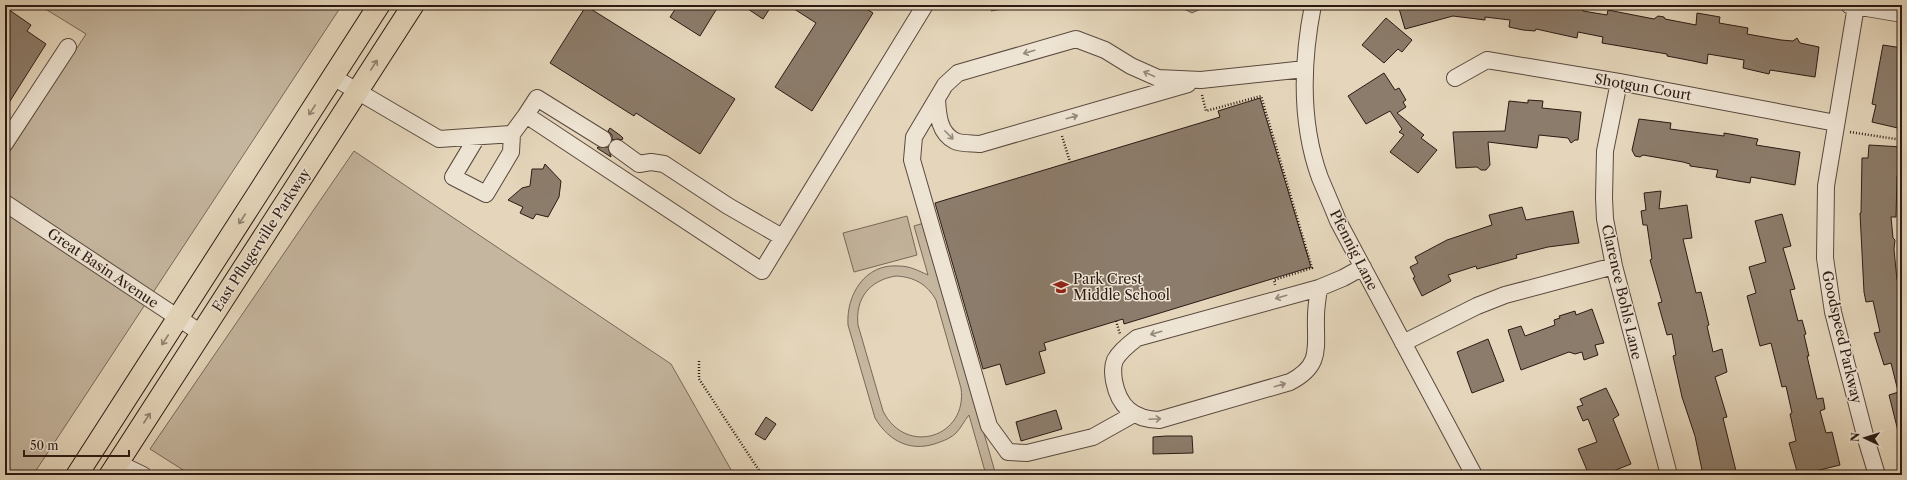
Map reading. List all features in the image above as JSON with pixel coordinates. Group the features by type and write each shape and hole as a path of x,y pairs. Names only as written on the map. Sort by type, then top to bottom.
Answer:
{"main road":[{"name":"East Pflugerville Parkway","path":"77,475 379,5"},
{"name":"East Pflugerville Parkway","path":"114,469 413,5"}],"street":[{"name":"Pfennig Lane","path":"1313,5 1305,69 1308,132 1320,177 1338,220 1474,475"},
{"path":"526,115 762,271 924,6"},
{"path":"1852,6 1902,14"},
{"name":"Goodspeed Parkway","path":"1852,6 1842,127 1826,186 1825,240 1827,273 1833,312 1866,439 1877,475"},
{"path":"1134,414 1094,437 1026,453 1008,452 989,426 912,160 914,138 945,85 958,73 1076,39 1105,50 1131,66 1158,78 1201,84"},
{"path":"5,143 68,47"},
{"name":"Shotgun Court","path":"1455,78 1487,60 1619,82 1842,127"},
{"path":"937,100 938,120 944,132 955,142 980,144 1201,84 1305,69"},
{"path":"333,77 439,139 512,134"},
{"name":"Clarence Bohls Lane","path":"1619,82 1605,151 1605,219 1614,266 1669,475"},
{"path":"477,137 453,176 486,194 511,152 512,134 537,98 603,139"},
{"path":"617,148 639,164"},
{"path":"621,179 639,164 651,162 664,164 728,206 782,237"},
{"name":"Great Basin Avenue","path":"5,203 201,333"},
{"path":"1403,343 1477,306 1505,295 1614,266"},
{"path":"1319,288 1314,360 1299,377 1290,382 1159,420 1146,419 1134,414 1124,407 1116,390 1112,370 1115,360 1124,349 1138,338 1319,288 1343,278 1363,267"},
{"path":"114,469 143,475"}],"path":[{"path":"1201,84 1206,112 1261,96 1312,268 1274,280 1275,285"},
{"path":"1842,127 1902,140"},
{"path":"1062,136 1070,162"},
{"path":"699,361 699,380 762,475"}],"shaded area":[{"path":"39,5 342,5 33,475 5,475 5,159 86,34"},
{"path":"995,5 1028,5 991,11"},
{"path":"1176,5 1205,5 1205,7 1192,13"},
{"path":"354,151 671,364 734,475 191,475 150,449"},
{"path":"907,216 917,255 854,272 843,233"},
{"path":"924,223 995,472 986,475 969,415 953,436 930,445 912,446 903,444 888,434 881,427 875,418 848,325 850,303 854,292 867,275 887,266 903,266 928,275 914,226","holes":["896,276 919,282 932,294 936,300 961,388 961,405 955,419 945,429 933,435 920,437 906,434 893,425 883,411 858,325 859,307 866,292 872,286 887,278"]}],"building":[{"path":"678,5 719,5 700,36 670,17"},
{"path":"742,5 772,5 763,19"},
{"path":"788,5 860,5 873,13 812,111 775,87 816,23"},
{"path":"1398,5 1584,5 1583,11 1607,15 1608,10 1654,19 1658,16 1664,17 1665,19 1696,25 1697,13 1720,17 1719,23 1748,28 1747,34 1793,41 1797,38 1800,43 1819,47 1815,77 1770,70 1769,74 1743,68 1744,60 1708,54 1707,64 1667,56 1667,54 1602,43 1603,37 1578,32 1577,38 1536,29 1535,31 1523,30 1509,27 1510,20 1485,17 1485,20 1453,16 1405,29"},
{"path":"586,6 735,99 700,154 636,113 634,116 550,63"},
{"path":"5,7 31,25 27,31 46,44 5,109"},
{"path":"1386,18 1412,40 1402,52 1398,49 1384,63 1362,45"},
{"path":"1883,45 1902,48 1902,129 1872,122 1876,105 1872,104"},
{"path":"1384,73 1395,90 1399,88 1406,100 1403,102 1406,107 1397,113 1424,135 1421,138 1437,150 1418,173 1390,152 1404,135 1399,132 1402,129 1390,111 1366,124 1348,96"},
{"path":"1260,98 1311,267 1124,324 1123,319 1044,343 1046,350 1039,352 1045,373 1006,385 1000,364 983,369 935,203 1220,117 1218,111"},
{"path":"1528,100 1543,101 1542,108 1581,112 1578,140 1571,143 1568,138 1539,135 1537,148 1488,142 1490,165 1486,170 1481,170 1477,167 1456,168 1453,132 1505,131 1509,101 1528,103"},
{"path":"1639,119 1671,123 1670,129 1724,136 1724,133 1758,139 1756,145 1800,152 1795,185 1751,177 1750,183 1738,181 1716,177 1718,170 1690,166 1690,164 1683,162 1643,155 1640,157 1635,156 1632,150"},
{"path":"610,128 623,138 622,140 612,140 612,135 608,131"},
{"path":"1869,145 1902,147 1902,173 1901,176 1897,176 1896,217 1891,217 1893,238 1895,240 1894,249 1897,280 1902,279 1902,391 1898,391 1891,363 1884,365 1874,333 1880,332 1873,301 1866,302 1864,292 1860,213 1862,158 1868,158"},
{"path":"608,147 611,157 597,148"},
{"path":"545,164 561,181 559,197 548,217 536,214 533,219 520,213 523,207 508,200 522,188 530,186 532,169 543,169"},
{"path":"1661,191 1659,209 1687,205 1692,238 1683,239 1696,293 1701,292 1709,325 1707,326 1713,352 1722,349 1727,372 1715,377 1727,417 1723,418 1737,475 1703,475 1695,436 1682,397 1673,356 1676,355 1672,334 1667,335 1658,303 1662,302 1650,260 1652,259 1647,225 1643,225 1641,211 1646,210 1644,193"},
{"path":"1522,207 1526,220 1573,211 1579,243 1548,247 1516,255 1517,258 1477,269 1476,266 1448,275 1451,281 1422,296 1413,278 1415,277 1410,267 1418,263 1415,257 1447,240 1492,225 1489,215"},
{"path":"1782,214 1791,246 1783,248 1795,289 1790,290 1798,321 1802,320 1806,334 1804,335 1809,356 1807,356 1817,399 1823,398 1825,409 1820,411 1826,433 1832,432 1840,465 1799,475 1789,443 1796,441 1786,386 1782,387 1771,343 1760,346 1747,296 1756,293 1749,267 1766,262 1755,221"},
{"path":"1592,309 1604,343 1595,345 1598,355 1584,360 1582,352 1575,354 1569,352 1521,370 1508,330 1521,326 1525,336 1555,325 1554,320 1560,318 1559,316 1575,311 1576,315"},
{"path":"1488,339 1504,381 1472,393 1457,352"},
{"path":"1606,388 1619,415 1613,419 1631,464 1603,475 1589,475 1578,449 1597,442 1588,419 1583,421 1577,407 1583,405 1580,399"},
{"path":"1902,391 1902,430 1898,431 1889,395"},
{"path":"1056,410 1062,429 1021,441 1016,422"},
{"path":"766,417 776,424 765,440 755,434"},
{"path":"1192,436 1193,453 1153,454 1153,437"}],"place":[{"name":"Park Crest Middle School","path":"1061,287"}]}
